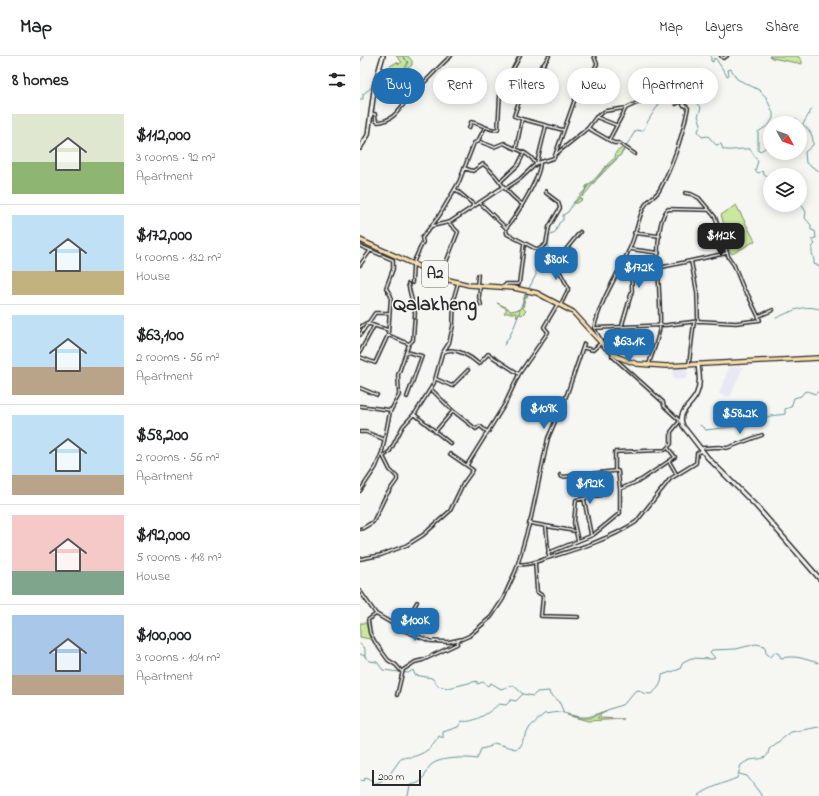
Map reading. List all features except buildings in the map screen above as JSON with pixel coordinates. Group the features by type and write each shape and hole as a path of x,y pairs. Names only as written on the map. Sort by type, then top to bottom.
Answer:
{"main road":[{"path":"360,148 368,135 375,83 384,56"},
{"name":"A2","path":"360,241 458,283 537,293 560,304 577,315 600,343 612,353 630,362 648,366 819,358"},
{"path":"698,364 700,380 698,392 682,413 680,421 701,449 787,540 819,578"}],"street":[{"path":"372,114 375,114 376,121 378,122 390,119 400,110 415,91 422,86 440,64 450,56"},
{"path":"469,128 471,122 478,123 494,130 498,129 500,93 513,72 520,56"},
{"path":"549,56 542,68 530,79 523,97 518,103 514,116 563,130"},
{"path":"432,226 449,223 480,202 520,179 538,163 554,158 575,99 585,88 596,67 597,63 594,56"},
{"path":"721,56 725,58 727,56"},
{"path":"555,154 588,128 596,117 609,110 626,108 635,104"},
{"path":"594,328 613,280 630,249 634,233 645,204 660,190 680,145 688,108 683,104"},
{"path":"609,140 626,108"},
{"path":"596,117 616,125"},
{"path":"516,149 522,119"},
{"path":"506,228 522,204 538,174 538,163 546,126"},
{"path":"412,283 414,261 423,242 422,238 432,226 455,189 474,143 478,141 485,127"},
{"path":"588,128 609,140 628,148 635,154"},
{"path":"478,141 494,147 504,143 510,148 516,149 531,156 538,163"},
{"path":"500,182 518,165 524,153"},
{"path":"464,168 472,171 482,164 500,182 509,194 522,204"},
{"path":"455,189 473,204 472,208"},
{"path":"480,202 506,228 507,234 518,238 524,244 538,250 546,244 549,228 560,208 558,202 546,193 546,191"},
{"path":"594,328 698,321 745,322 760,320 727,253 717,222 699,198 685,193"},
{"path":"648,366 656,349 660,324 658,268 662,218 668,209 709,210"},
{"path":"445,265 458,232 449,223"},
{"path":"555,263 580,232"},
{"path":"634,233 660,236"},
{"path":"504,288 506,284 519,284 524,244"},
{"path":"360,246 393,260 386,288 391,296 388,334 375,363 360,358"},
{"path":"630,249 659,252"},
{"path":"360,265 370,250"},
{"path":"658,268 727,253"},
{"path":"467,465 489,431 519,374 548,332 544,327 568,290 568,287 555,263 548,256"},
{"path":"691,261 697,292 698,321"},
{"path":"622,325 632,291 631,265"},
{"path":"478,275 479,298 481,305"},
{"path":"382,455 390,451 403,426 414,414 436,379 442,354 449,343 453,326 454,298 458,283"},
{"path":"360,491 382,455 383,440 390,410 399,395 398,375 409,344 413,340 415,319 408,284"},
{"path":"759,316 773,310"},
{"path":"360,334 375,313 389,312"},
{"path":"689,364 694,322"},
{"path":"360,327 363,323 388,330"},
{"path":"360,352 374,326"},
{"path":"584,348 594,350 602,340 594,328"},
{"path":"388,334 409,344"},
{"path":"360,591 376,614 405,631 430,641 458,640 469,636 493,615 508,590 518,564 529,523 548,438 584,348 584,344"},
{"path":"548,553 591,536 621,511 618,471 615,470 615,452 662,450 668,448 672,441 671,432 680,421 664,406 664,402 612,356 615,349"},
{"path":"442,354 450,350 454,351 473,359 479,364 483,362 488,354 519,374"},
{"path":"407,352 422,356 407,397"},
{"path":"436,379 452,386 468,370"},
{"path":"360,388 377,395"},
{"path":"431,389 453,411 476,429 480,426 486,431 489,431"},
{"path":"360,406 390,410"},
{"path":"434,432 453,411"},
{"path":"414,414 434,432 451,444"},
{"path":"360,432 366,432 383,440"},
{"path":"518,564 535,562 549,558 605,539 631,526 636,522 664,486 677,475 696,463 698,460 697,453 701,449 719,447 727,448 762,435"},
{"path":"620,489 641,480 675,457 668,448"},
{"path":"360,559 382,555 407,545 423,535 450,511 463,484 472,474 473,470 450,454"},
{"path":"360,528 363,528 372,522 385,497 397,480 397,477 383,459 382,455"},
{"path":"669,462 677,475"},
{"path":"560,476 599,473 615,470"},
{"path":"578,542 574,531 576,500 601,495 599,473"},
{"path":"584,499 591,536"},
{"path":"529,523 574,531"},
{"path":"546,527 549,558"},
{"path":"535,562 537,592 543,596 541,616 578,617"},
{"path":"397,625 401,621 408,618 417,602"},
{"path":"376,614 368,620 370,633 384,656 402,672 403,676 397,695"},
{"path":"402,672 415,662 423,660 457,644 458,640"}],"shaded area":[{"path":"688,366 687,379 673,379 673,367"},
{"path":"729,367 743,367 730,397 719,394"}],"green space":[{"path":"396,56 408,56 412,61 412,65 408,68 387,68 397,62 399,64 402,62"},
{"path":"769,56 798,56 802,61 802,64 772,58"},
{"path":"624,147 626,148 580,198 582,200 577,203 573,203 586,189 586,186 594,180 615,158 616,152"},
{"path":"736,205 755,241 732,254 728,248 730,244 721,215"},
{"path":"525,294 528,296 525,298 523,308 526,311 522,315 519,314 517,318 516,313 504,313 507,309 497,303 508,308 510,311 521,309"},
{"path":"360,623 366,623 370,639 360,637"},
{"path":"606,711 597,718 624,719 588,721 567,715 580,718 590,718"}],"waterway":[{"path":"360,62 363,56"},
{"path":"402,56 408,62 405,68"},
{"path":"711,56 711,61 713,62 714,58 716,59 727,76 729,75 728,70 731,69 737,79 759,90 766,97 773,116"},
{"path":"360,99 363,99 363,94 371,88 372,84"},
{"path":"529,288 536,275 536,266 542,261 546,253 549,244 549,236 555,233 559,223 563,220 563,215 568,212 573,204 583,195 587,187 596,180 606,167 621,154 636,130 641,131 644,129 649,119 665,97 673,90 678,94 687,93 698,100 697,104 701,108 698,116 701,124 698,131 702,137 708,136 716,145 721,144 723,149 726,150 750,149 758,161 755,171 759,173 762,171 763,173"},
{"path":"807,117 812,109"},
{"path":"807,128 813,141 813,145 807,150"},
{"path":"763,129 758,132 758,151 763,150"},
{"path":"806,160 806,163 819,171"},
{"path":"806,212 805,218 811,225 811,230 815,231 816,238 811,239 815,244 812,249 814,264 819,266"},
{"path":"504,345 514,328 521,307 528,294"},
{"path":"776,318 802,308 807,307 819,309"},
{"path":"700,425 706,430 739,426 747,427 759,424 764,418 785,414 785,409 791,407 794,398 801,396 804,392 807,391 815,394 819,391"},
{"path":"360,644 365,649 365,657 370,661 377,662 383,670 408,673 413,670 415,675 432,678 438,686 448,688 477,681 477,684 483,682 488,686 491,683 501,689 513,685 523,694 533,696 537,692 549,691 550,695 559,701 564,713"},
{"path":"408,796 410,785 422,780 428,768 435,762 453,758 477,759 481,749 489,747 494,743 515,749 519,747 530,727 544,714 560,712 579,717 588,717 624,704 635,691 639,690 643,693 651,694 659,686 662,675 680,669 683,662 691,658 713,659 715,658 710,652 712,650 736,649 756,644 765,646 766,653 771,657 775,652 779,654 781,658 796,657 819,663"},
{"path":"360,654 365,656"},
{"path":"360,780 363,781 365,778 378,784 387,778 402,757 413,757 424,752 436,741 439,736 443,738 443,732 458,727 462,721 472,721 477,719 499,704 506,705 511,700 516,701 523,694"},
{"path":"698,796 711,788 737,778 741,765 747,761 760,759 767,756 769,749 791,732 819,727"},
{"path":"739,774 747,776 762,796"}],"district":[{"name":"Qalakheng","path":"435,305"}]}
